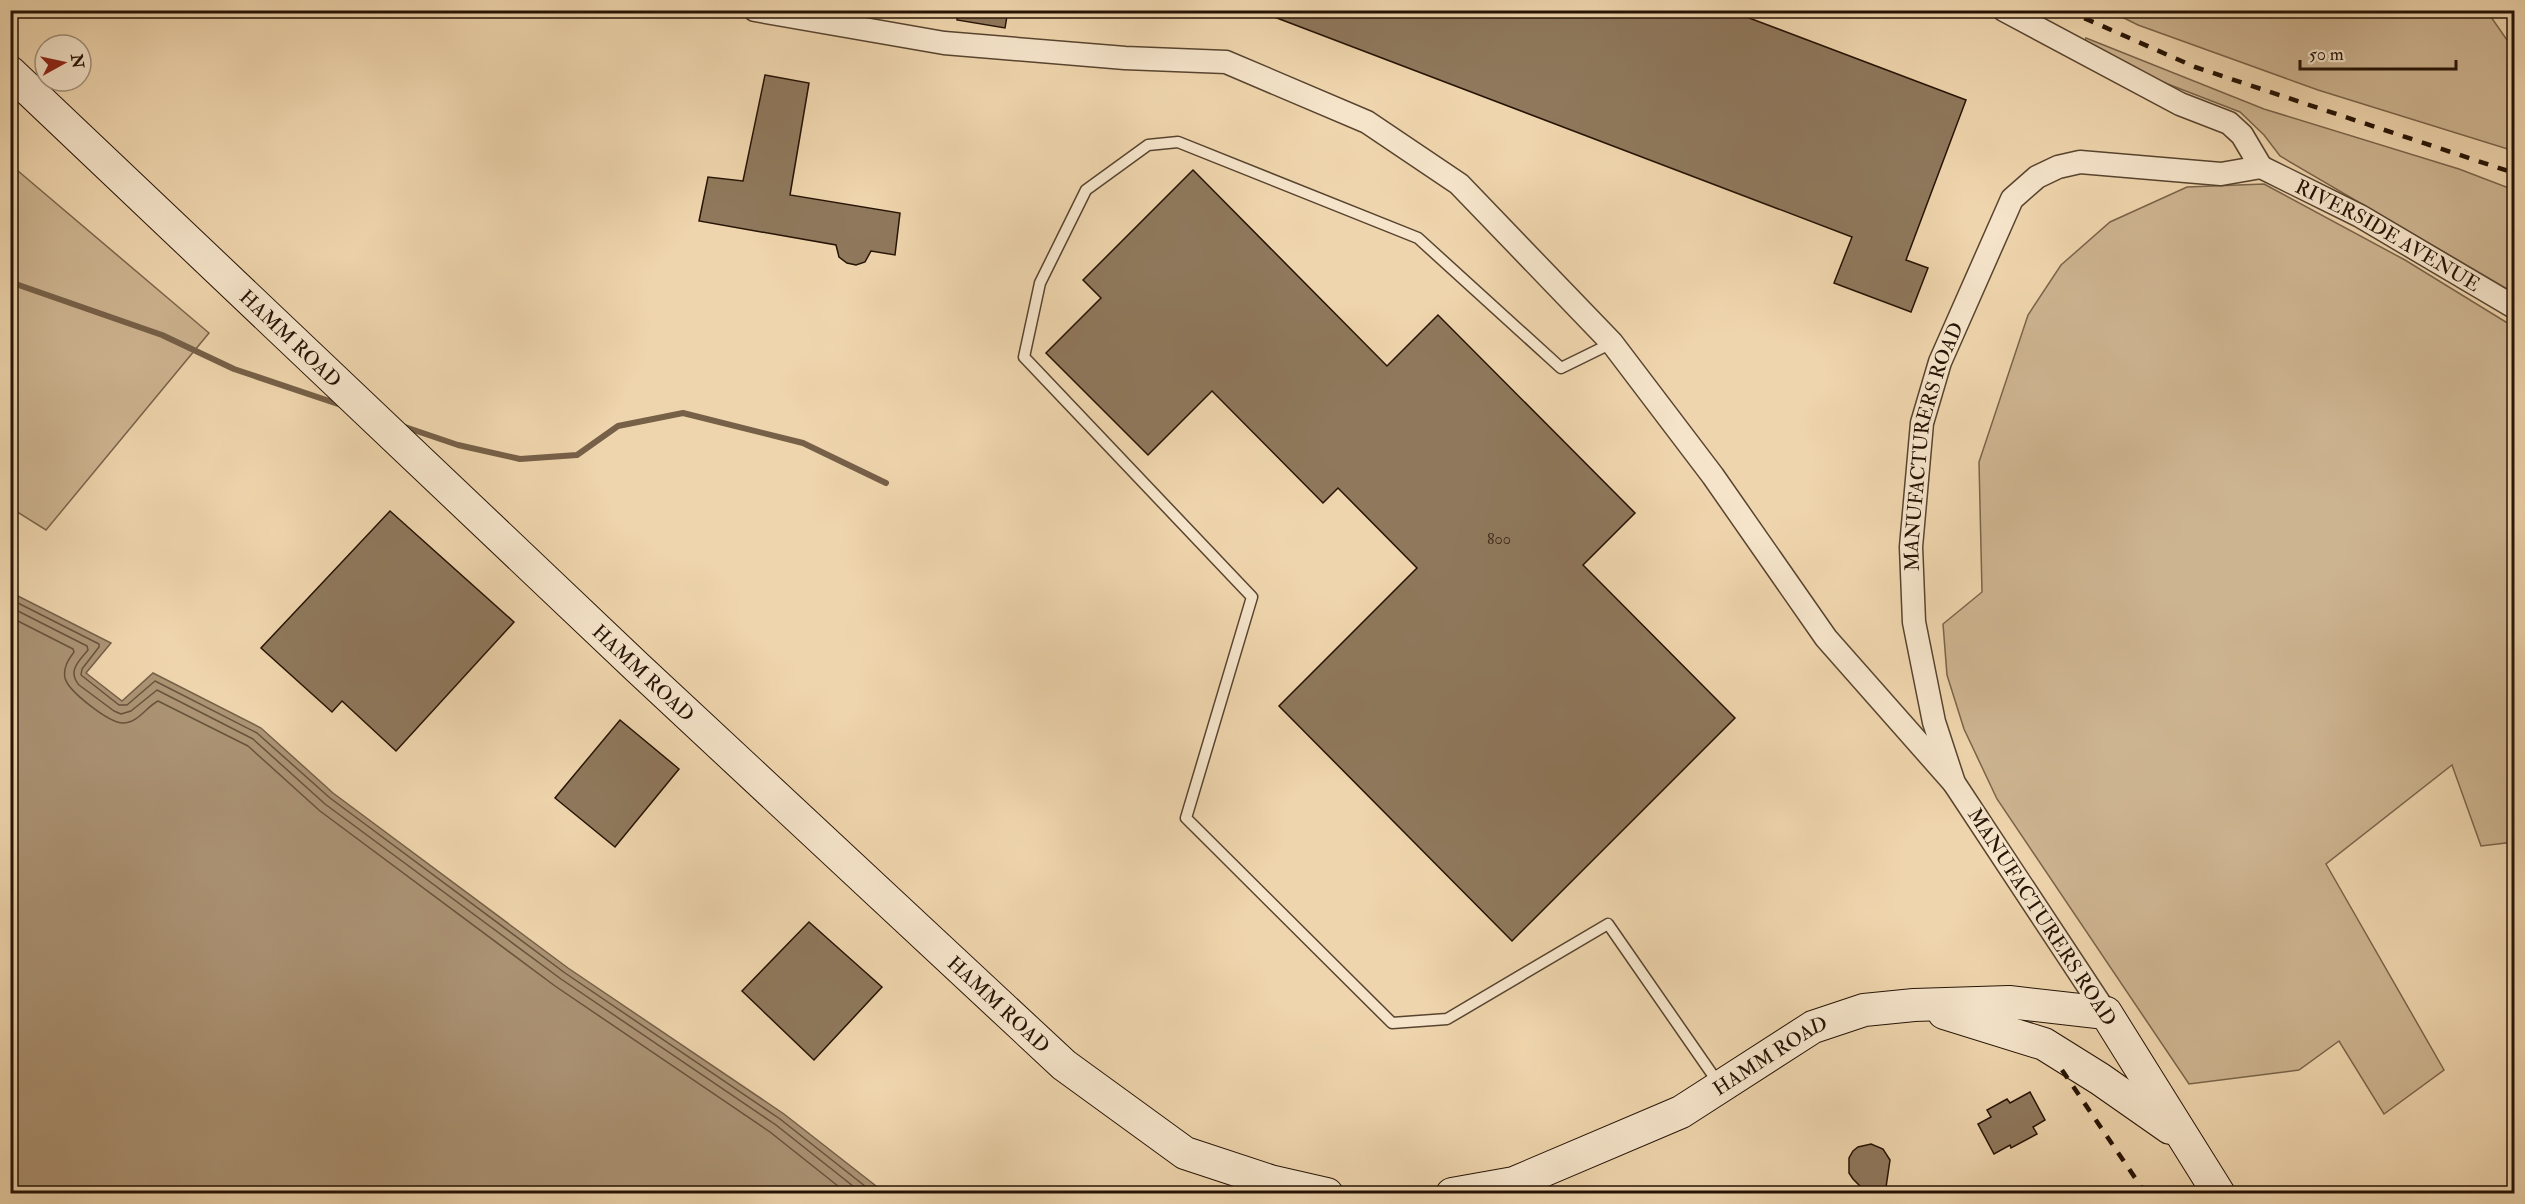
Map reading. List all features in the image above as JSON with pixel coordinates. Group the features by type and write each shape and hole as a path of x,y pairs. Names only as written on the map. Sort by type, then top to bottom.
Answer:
{"main road":[{"name":"HAMM ROAD","path":"10,72 612,643 1064,1065 1185,1153 1270,1181 1327,1194"},
{"name":"HAMM ROAD","path":"1452,1194 1514,1183 1681,1112 1813,1027 1864,1010 1914,1005 2009,1002 2106,1014"},
{"path":"1914,1005 1974,1021 2044,1044 2100,1079 2181,1136"},
{"name":"MANUFACTURERS ROAD","path":"2106,1014 2219,1194"}],"street":[{"path":"755,10 944,43 1125,58 1226,62 1367,122 1459,184 1612,343 1713,476 1826,638 1954,783"},
{"path":"2004,10 2180,104 2229,123 2242,135 2261,167"},
{"name":"MANUFACTURERS ROAD","path":"2106,1014 1954,783 1934,722 1914,622 1911,547 1922,423 1940,362 2012,199 2037,177 2058,167 2080,162 2221,174 2261,167"},
{"name":"RIVERSIDE AVENUE","path":"2261,167 2360,216 2514,307"}],"lane":[{"path":"1612,343 1561,368 1418,238 1178,142 1148,145 1086,190 1040,283 1024,357 1252,597 1186,818 1392,1023 1447,1019 1608,924 1721,1087"}],"shaded area":[{"path":"2110,11 2491,11 2491,17 2514,50 2514,151 2318,90 2138,25"},
{"path":"2086,38 2264,109 2459,169 2514,190 2514,293 2280,156 2264,135 2240,112 2147,76 2084,42"},
{"path":"11,165 209,333 46,530 11,508"},
{"path":"2264,184 2405,260 2514,327 2514,842 2481,846 2452,765 2326,864 2444,1070 2384,1114 2339,1041 2299,1070 2189,1084 1997,799 1964,729 1947,675 1943,624 1982,592 1979,462 2028,315 2061,265 2110,222 2187,187"}],"water":[{"path":"10,592 111,643 86,673 122,701 153,673 261,728 333,793 568,968 784,1114 885,1193 11,1193"}],"building":[{"path":"958,10 1008,10 1005,28 957,20"},
{"path":"1256,10 1728,10 1966,100 1906,260 1928,268 1911,312 1834,283 1852,237"},
{"path":"765,75 809,83 790,195 900,213 895,255 871,251 865,262 856,265 847,263 839,257 836,245 699,221 708,177 743,181"},
{"path":"1193,170 1387,366 1438,315 1635,513 1583,565 1735,718 1512,941 1279,706 1417,568 1338,488 1323,503 1212,391 1148,455 1046,353 1101,298 1083,280"},
{"path":"390,511 514,622 396,751 342,701 332,712 261,648"},
{"path":"620,720 679,769 615,847 555,798"},
{"path":"809,922 882,987 814,1060 742,991"},
{"path":"2030,1092 2045,1120 2033,1127 2037,1134 1994,1154 1978,1124 1991,1117 1987,1110 2007,1099 2010,1103"},
{"path":"1871,1144 1883,1149 1890,1160 1885,1194 1868,1194 1849,1173 1849,1158 1853,1151 1858,1147"}],"waterway":[{"path":"10,282 162,335 234,369 344,406"},
{"path":"402,426 458,445 520,459 577,455 618,426 683,413 803,443 886,483"}],"railway":[{"path":"2066,10 2195,67 2514,173"},
{"path":"2062,1070 2146,1194"}]}
